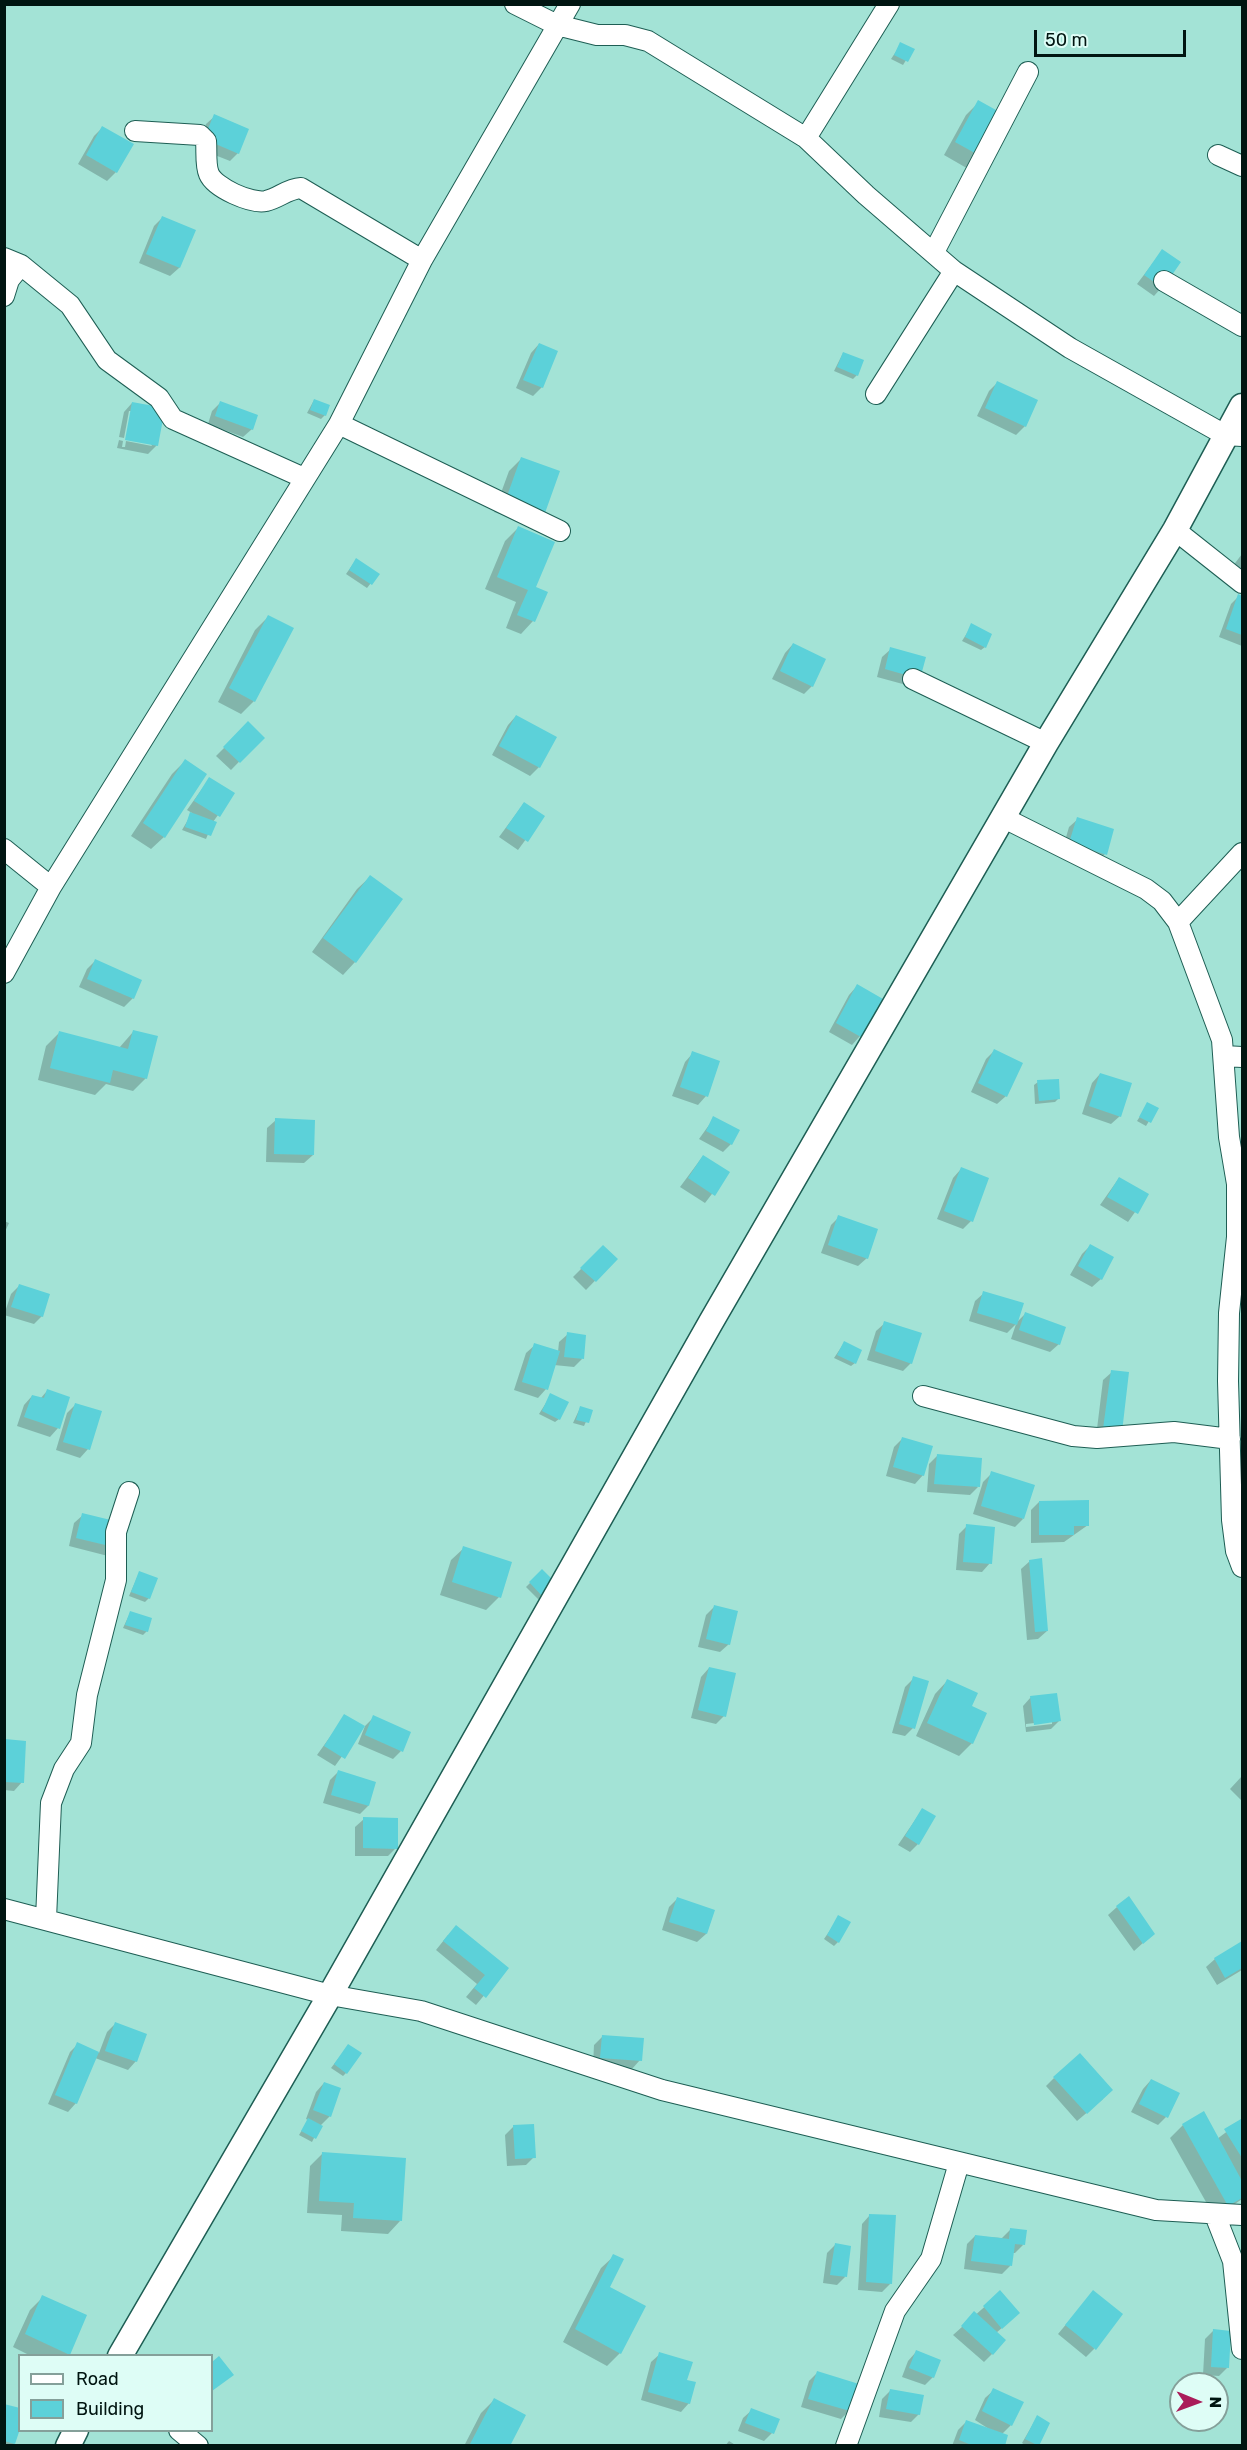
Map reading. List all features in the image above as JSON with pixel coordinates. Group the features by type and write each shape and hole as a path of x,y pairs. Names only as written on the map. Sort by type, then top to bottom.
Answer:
{"street":[{"path":"515,4 556,25 597,35 625,35 648,41 806,138 866,195 954,271 1070,348 1234,436"},
{"path":"4,973 51,887 339,423 422,260 570,4"},
{"path":"806,138 889,4"},
{"path":"934,252 1028,72"},
{"path":"135,131 200,135 206,141 209,173 215,183 255,202 267,201 291,189 301,188 422,260"},
{"path":"1218,155 1242,166"},
{"path":"4,296 13,261 70,305 106,360 159,398 172,419 304,478"},
{"path":"876,394 954,271"},
{"path":"1164,281 1242,326"},
{"path":"121,2354 330,1995 711,1322 1046,743 1174,530 1234,436 1242,406"},
{"path":"339,423 560,531"},
{"path":"1174,530 1242,583"},
{"path":"913,679 1046,743"},
{"path":"1004,818 1146,889 1162,901 1178,921 1233,1056 1229,1137 1237,1184 1237,1238 1229,1313 1230,1439 1232,1520 1236,1551 1242,1567"},
{"path":"4,849 51,887"},
{"path":"1178,921 1242,853"},
{"path":"923,1396 1073,1436 1097,1438 1174,1432 1230,1439"},
{"path":"46,1920 51,1803 64,1769 81,1743 87,1695 116,1580 116,1532 129,1492"},
{"path":"4,1909 330,1995 421,2011 662,2090 1156,2210 1242,2215"},
{"path":"846,2445 895,2311 930,2259 959,2163"},
{"path":"1215,2215 1238,2253 1242,2349"},
{"path":"182,2432 198,2445"}],"building":[{"path":"900,42 915,49 908,62 894,55"},
{"path":"978,100 1014,120 991,162 955,142"},
{"path":"214,114 249,129 239,154 204,139"},
{"path":"102,126 134,144 117,173 86,155"},
{"path":"162,216 196,230 180,268 146,254"},
{"path":"1162,249 1181,262 1163,288 1144,275"},
{"path":"539,343 558,351 543,388 523,380"},
{"path":"843,352 864,360 858,376 837,367"},
{"path":"997,381 1038,400 1026,427 985,408"},
{"path":"314,399 330,405 326,416 310,410"},
{"path":"220,401 258,415 253,430 215,416"},
{"path":"132,402 165,408 158,446 125,440"},
{"path":"521,457 560,471 545,513 506,499"},
{"path":"518,526 555,542 536,587 548,592 535,622 517,615 528,590 497,577"},
{"path":"356,558 380,574 372,585 349,570"},
{"path":"1238,594 1242,596 1242,635 1226,629"},
{"path":"268,615 294,628 255,702 229,688"},
{"path":"971,623 992,634 986,648 965,637"},
{"path":"793,643 826,659 813,687 780,671"},
{"path":"890,647 926,657 920,679 885,669"},
{"path":"516,715 557,737 540,768 499,746"},
{"path":"248,721 265,738 240,763 223,747"},
{"path":"185,759 207,774 165,838 143,823"},
{"path":"209,777 235,793 220,817 194,801"},
{"path":"524,802 545,816 528,842 506,828"},
{"path":"190,812 217,822 211,836 185,827"},
{"path":"1077,817 1114,829 1107,855 1069,843"},
{"path":"370,875 403,899 356,963 323,938"},
{"path":"95,959 142,980 134,999 87,979"},
{"path":"857,984 883,999 861,1037 836,1023"},
{"path":"133,1030 158,1036 147,1079 113,1070 110,1083 50,1068 59,1031 128,1049"},
{"path":"994,1049 1023,1063 1007,1097 978,1083"},
{"path":"692,1051 720,1061 708,1097 680,1087"},
{"path":"1100,1073 1132,1083 1121,1117 1089,1106"},
{"path":"1059,1079 1060,1099 1039,1101 1037,1080"},
{"path":"1147,1102 1159,1108 1151,1123 1139,1117"},
{"path":"713,1116 740,1130 732,1145 706,1131"},
{"path":"275,1118 315,1120 314,1155 274,1154"},
{"path":"703,1155 730,1172 715,1196 688,1178"},
{"path":"961,1167 989,1178 973,1222 944,1211"},
{"path":"1119,1177 1149,1194 1138,1214 1107,1197"},
{"path":"838,1215 878,1229 868,1259 828,1245"},
{"path":"1090,1244 1114,1257 1102,1280 1078,1266"},
{"path":"603,1245 618,1259 596,1282 580,1268"},
{"path":"19,1284 50,1294 43,1317 11,1307"},
{"path":"983,1291 1024,1303 1017,1325 977,1313"},
{"path":"1025,1312 1066,1327 1060,1345 1019,1330"},
{"path":"884,1321 922,1333 912,1364 875,1351"},
{"path":"567,1332 586,1335 584,1359 564,1357"},
{"path":"844,1341 862,1350 856,1364 837,1355"},
{"path":"534,1343 560,1351 548,1390 522,1382"},
{"path":"1111,1370 1129,1372 1122,1432 1103,1429"},
{"path":"47,1389 70,1397 60,1429 24,1417 32,1395 44,1398"},
{"path":"550,1393 569,1402 560,1420 542,1411"},
{"path":"75,1403 102,1411 90,1450 63,1442"},
{"path":"580,1406 593,1410 589,1423 576,1420"},
{"path":"902,1437 933,1446 924,1476 893,1467"},
{"path":"937,1454 982,1458 980,1487 934,1484"},
{"path":"991,1471 1035,1485 1024,1519 981,1506"},
{"path":"1089,1500 1089,1526 1074,1526 1074,1535 1039,1535 1039,1501"},
{"path":"82,1513 123,1523 118,1548 76,1538"},
{"path":"966,1524 995,1527 992,1564 963,1562"},
{"path":"463,1546 512,1562 501,1598 452,1582"},
{"path":"1042,1558 1048,1631 1035,1632 1029,1560"},
{"path":"542,1569 557,1584 543,1597 529,1582"},
{"path":"139,1571 158,1578 150,1599 131,1592"},
{"path":"714,1605 738,1611 730,1645 706,1639"},
{"path":"130,1611 152,1618 148,1632 125,1625"},
{"path":"709,1667 736,1673 726,1717 698,1710"},
{"path":"913,1676 929,1681 915,1729 899,1724"},
{"path":"947,1679 978,1693 972,1706 987,1713 973,1744 927,1723"},
{"path":"1057,1693 1061,1721 1034,1725 1030,1696"},
{"path":"344,1714 365,1726 345,1759 324,1746"},
{"path":"373,1715 411,1732 403,1752 365,1735"},
{"path":"5,1739 26,1741 24,1783 5,1782"},
{"path":"338,1770 376,1782 369,1806 331,1795"},
{"path":"922,1808 936,1816 919,1845 905,1836"},
{"path":"363,1817 398,1818 398,1849 363,1848"},
{"path":"1129,1896 1155,1934 1143,1944 1116,1906"},
{"path":"677,1897 715,1910 707,1934 669,1922"},
{"path":"838,1915 851,1922 839,1943 827,1935"},
{"path":"456,1925 509,1968 486,1998 474,1988 485,1975 443,1941"},
{"path":"1242,1941 1242,1968 1225,1978 1214,1958"},
{"path":"115,2022 147,2034 137,2062 105,2051"},
{"path":"602,2035 644,2038 642,2061 600,2058"},
{"path":"77,2042 99,2052 77,2104 55,2095"},
{"path":"348,2044 362,2053 347,2074 334,2064"},
{"path":"1080,2053 1113,2090 1087,2114 1053,2077"},
{"path":"1151,2079 1180,2093 1168,2118 1139,2104"},
{"path":"324,2082 341,2088 331,2117 313,2110"},
{"path":"1204,2111 1242,2181 1242,2198 1228,2206 1182,2124"},
{"path":"308,2118 323,2126 316,2139 301,2131"},
{"path":"1241,2119 1242,2121 1242,2158 1224,2129"},
{"path":"534,2124 536,2158 515,2159 513,2125"},
{"path":"322,2152 406,2158 402,2221 353,2218 354,2203 319,2201"},
{"path":"869,2214 896,2215 892,2284 866,2282"},
{"path":"1010,2228 1027,2230 1025,2245 1015,2244 1012,2266 971,2261 975,2235 1009,2239"},
{"path":"835,2243 851,2246 847,2277 830,2275"},
{"path":"613,2254 624,2259 610,2287 646,2306 621,2354 575,2329"},
{"path":"1000,2290 1020,2313 1002,2329 983,2306"},
{"path":"1093,2290 1123,2314 1096,2350 1065,2325"},
{"path":"42,2295 87,2315 70,2354 25,2334"},
{"path":"974,2311 1006,2340 993,2355 961,2326"},
{"path":"1213,2329 1231,2331 1229,2368 1211,2367"},
{"path":"916,2350 941,2360 934,2378 909,2368"},
{"path":"659,2352 693,2362 687,2380 696,2382 690,2404 648,2392"},
{"path":"219,2356 234,2375 213,2390 213,2361"},
{"path":"817,2371 859,2384 850,2411 808,2399"},
{"path":"993,2388 1024,2402 1012,2426 982,2411"},
{"path":"890,2389 924,2395 920,2415 886,2409"},
{"path":"494,2398 526,2415 510,2446 469,2446"},
{"path":"4,2404 18,2408 19,2432 15,2444 4,2441"},
{"path":"751,2408 780,2419 774,2434 745,2423"},
{"path":"1037,2415 1050,2423 1039,2446 1025,2439"},
{"path":"966,2420 1008,2435 1005,2446 974,2446 959,2440"}]}
